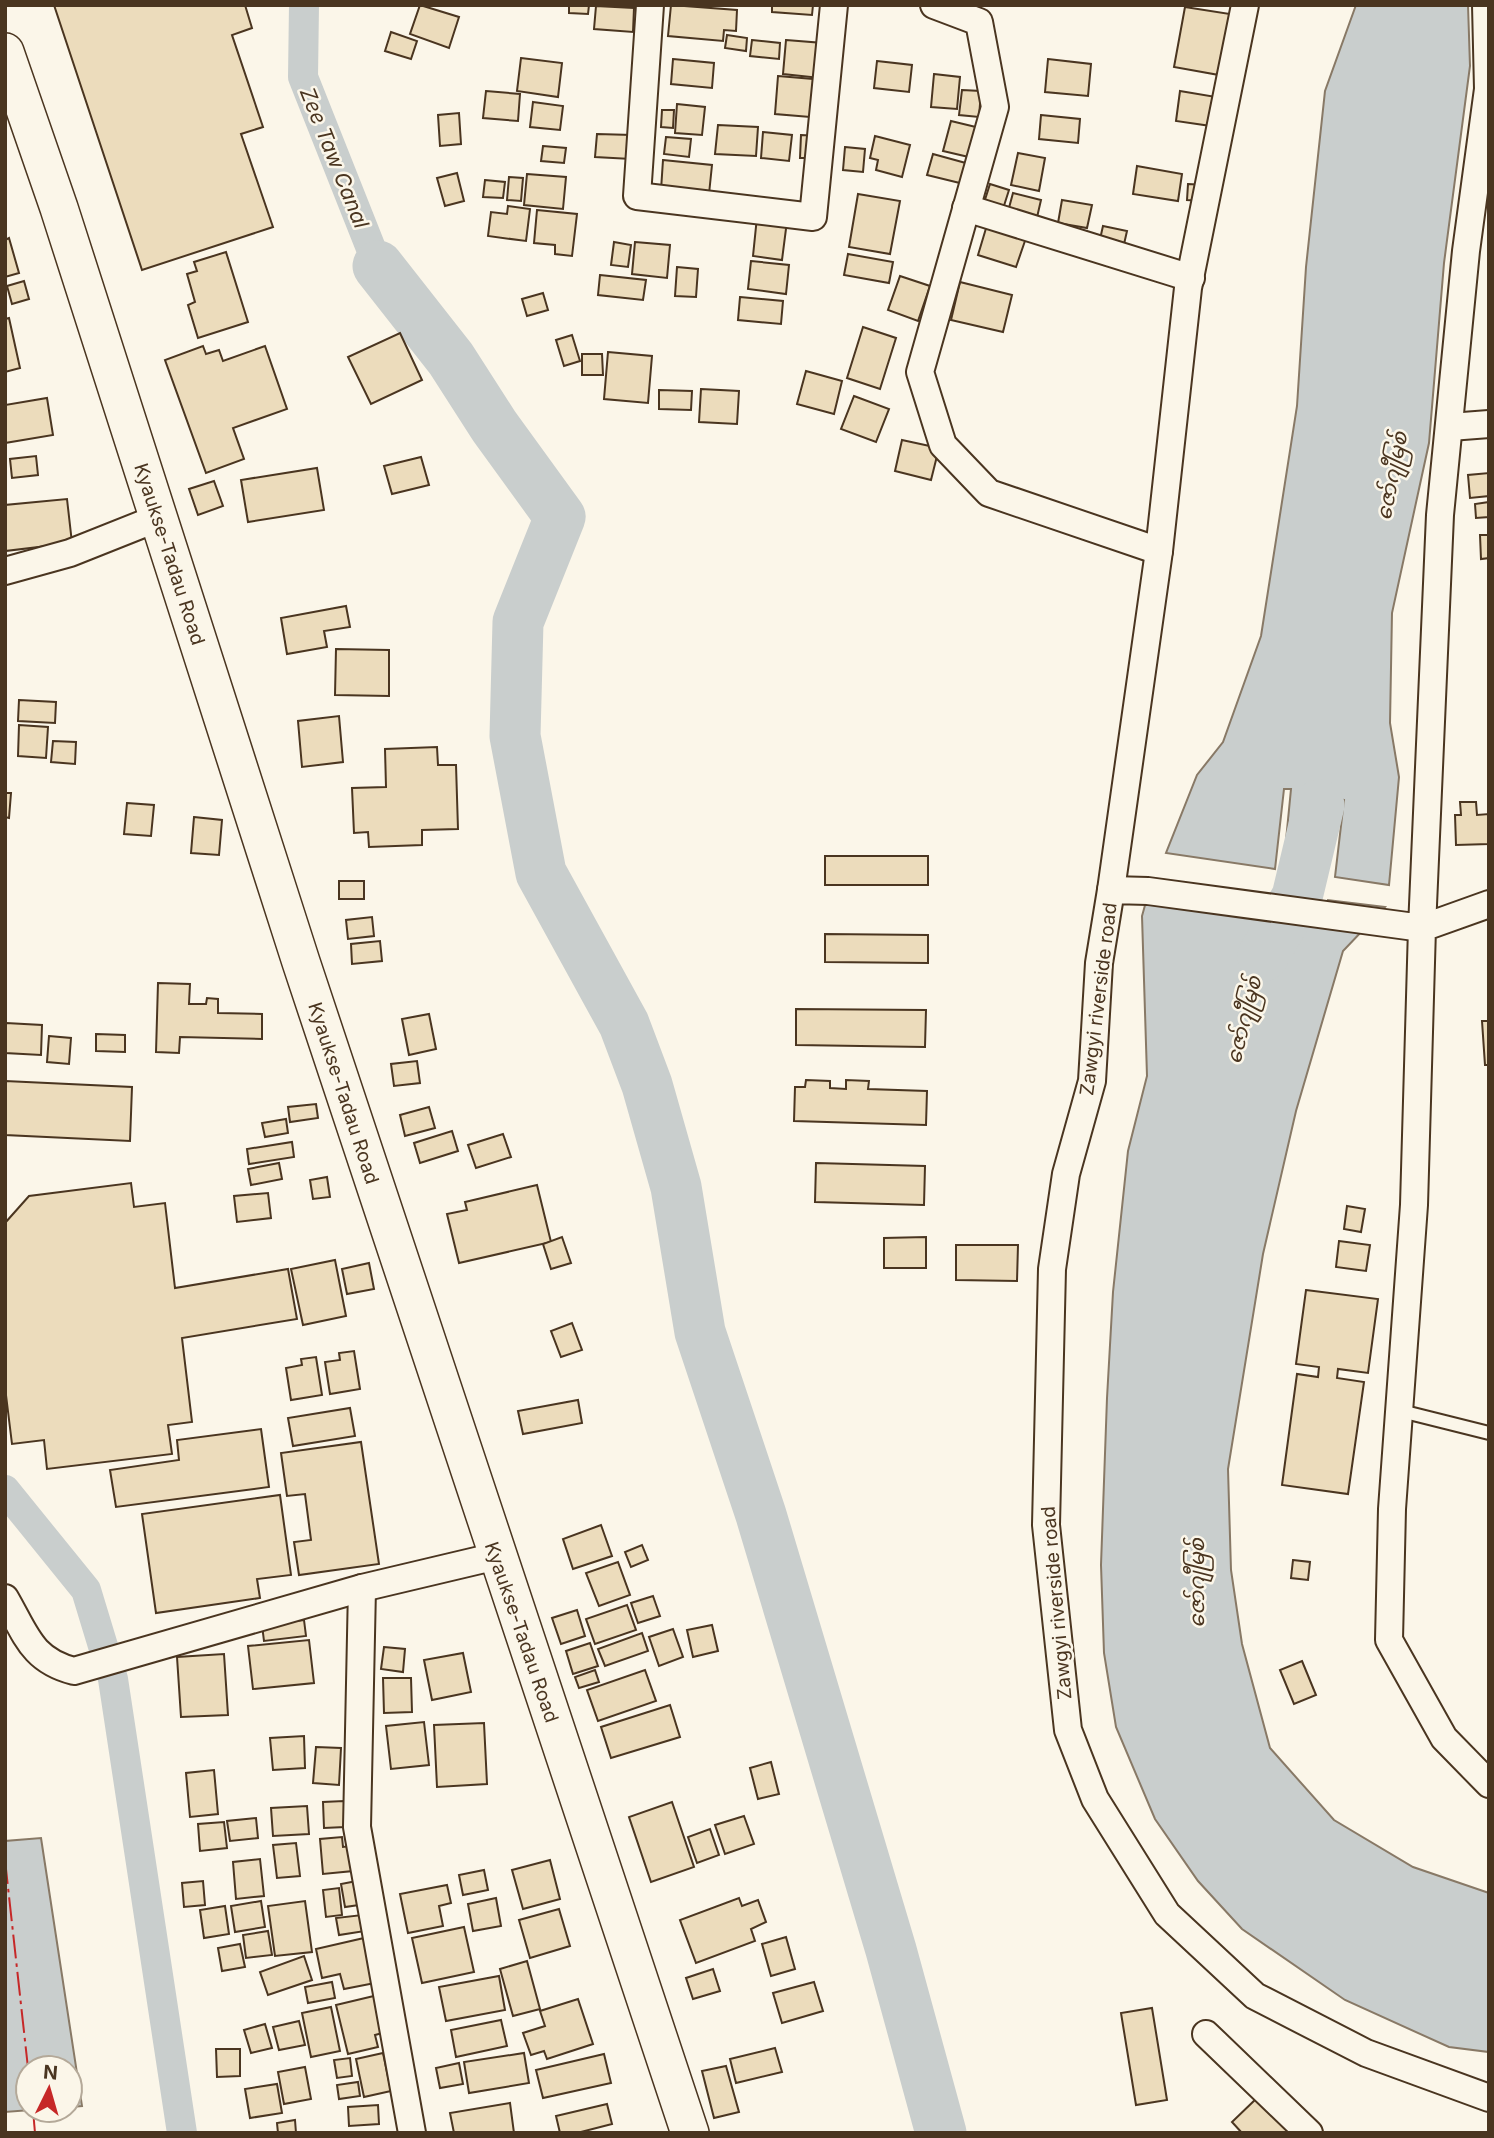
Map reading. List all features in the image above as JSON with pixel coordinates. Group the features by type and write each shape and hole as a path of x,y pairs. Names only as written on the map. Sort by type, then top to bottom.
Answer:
{"main road":[{"name":"Kyaukse-Tadau Road","path":"5,52 497,1556 690,2133"}],"street":[{"path":"650,5 638,197 813,218 834,5"},
{"path":"934,5 979,22 995,107 920,372 943,445 989,492 1159,551"},
{"path":"1111,890 1159,551 1191,278 1245,5"},
{"path":"1486,5 1488,89 1466,251 1440,515 1422,928 1414,1205 1392,1510 1389,1640 1444,1738 1489,1784"},
{"path":"966,208 1191,278"},
{"path":"1450,427 1489,424"},
{"path":"5,571 70,553 158,518"},
{"name":"Zawgyi riverside road","path":"1422,928 1387,921 1148,891 1111,890 1099,963 1092,1081 1066,1174 1052,1269 1046,1525 1068,1730 1095,1799 1167,1914 1255,1996 1366,2053 1489,2098"},
{"path":"1422,928 1489,904"},
{"path":"5,1598 35,1650 52,1665 74,1671 142,1649 362,1588 497,1556"},
{"path":"362,1588 357,1827 412,2133"},
{"path":"1206,2034 1308,2133"}],"lane":[{"path":"1401,1412 1489,1433"}],"water":[{"path":"1356,5 1468,5 1470,66 1444,263 1429,443 1392,613 1390,723 1399,777 1389,885 1335,877 1344,800 1337,798 1326,876 1283,871 1291,789 1284,789 1275,869 1166,853 1197,775 1223,742 1261,636 1297,406 1306,267 1325,91"},
{"path":"1152,880 1268,894 1266,912 1274,913 1276,895 1320,900 1318,919 1325,920 1328,900 1385,907 1343,951 1296,1111 1263,1254 1228,1469 1231,1570 1242,1644 1270,1748 1334,1820 1413,1867 1489,1893 1489,2052 1449,2047 1345,2000 1242,1929 1198,1881 1155,1819 1116,1727 1104,1653 1101,1565 1107,1398 1113,1292 1128,1151 1147,1076 1142,916"},
{"path":"41,1838 74,2054 14,2054 14,2111 5,2112 5,1841"}],"building":[{"path":"54,5 245,5 252,28 232,35 263,127 241,134 273,227 142,270"},
{"path":"420,5 459,17 449,48 410,34"},
{"path":"569,5 589,5 588,14 569,13"},
{"path":"671,5 737,10 736,31 724,30 723,41 668,36"},
{"path":"772,5 813,5 812,15 772,12"},
{"path":"596,6 634,8 633,32 594,29"},
{"path":"1185,7 1230,14 1219,75 1174,67"},
{"path":"391,32 417,41 411,59 385,51"},
{"path":"727,35 747,38 746,51 725,48"},
{"path":"752,40 780,43 779,59 750,56"},
{"path":"786,40 823,43 820,78 783,74"},
{"path":"521,58 562,63 558,97 517,91"},
{"path":"673,59 714,63 712,88 671,84"},
{"path":"1048,59 1091,64 1088,96 1045,92"},
{"path":"877,61 912,65 909,92 874,88"},
{"path":"934,74 960,77 957,109 931,107"},
{"path":"778,76 825,80 822,118 775,114"},
{"path":"962,90 981,91 979,117 959,115"},
{"path":"486,91 520,94 518,121 483,118"},
{"path":"1180,91 1222,98 1218,127 1176,121"},
{"path":"533,102 563,106 560,130 530,127"},
{"path":"677,104 705,107 702,135 675,133"},
{"path":"662,110 674,110 673,128 661,127"},
{"path":"459,113 461,144 440,146 438,115"},
{"path":"1041,115 1080,119 1078,143 1039,139"},
{"path":"951,121 980,128 973,158 943,151"},
{"path":"718,125 758,127 756,156 715,154"},
{"path":"763,132 792,135 789,161 761,158"},
{"path":"597,134 632,135 631,159 595,157"},
{"path":"801,135 819,136 819,158 800,158"},
{"path":"875,136 910,145 902,177 876,170 878,160 870,158"},
{"path":"666,137 691,139 689,157 664,154"},
{"path":"543,146 566,148 564,163 541,161"},
{"path":"845,147 865,149 863,172 843,170"},
{"path":"1018,153 1045,158 1039,191 1011,185"},
{"path":"933,154 973,165 968,185 927,175"},
{"path":"663,160 712,165 709,194 661,190"},
{"path":"1137,166 1182,174 1178,201 1133,194"},
{"path":"457,173 464,201 445,206 437,178"},
{"path":"527,174 566,177 563,209 524,205"},
{"path":"509,177 523,178 521,201 507,200"},
{"path":"485,180 505,182 503,198 483,197"},
{"path":"990,184 1009,190 1001,215 982,209"},
{"path":"1188,184 1204,185 1203,201 1187,200"},
{"path":"1013,193 1041,200 1035,226 1006,219"},
{"path":"858,194 900,201 890,254 849,247"},
{"path":"1062,200 1092,205 1087,228 1058,223"},
{"path":"508,206 530,209 526,241 488,236 491,212 507,214"},
{"path":"537,210 577,214 572,256 555,254 555,245 534,243"},
{"path":"757,217 787,221 782,260 753,256"},
{"path":"987,225 1026,238 1016,267 978,255"},
{"path":"1103,226 1127,231 1122,253 1098,248"},
{"path":"9,238 19,273 5,277 5,240"},
{"path":"614,242 631,245 628,267 611,265"},
{"path":"635,242 670,245 667,278 632,274"},
{"path":"226,252 248,322 198,338 188,305 195,302 187,274 197,271 194,262"},
{"path":"848,254 893,262 889,283 844,275"},
{"path":"751,261 789,265 786,294 748,289"},
{"path":"677,267 698,269 696,297 675,296"},
{"path":"600,275 646,280 643,300 598,295"},
{"path":"900,276 930,286 918,321 888,310"},
{"path":"24,281 29,299 12,304 7,286"},
{"path":"960,282 1012,295 1003,332 951,320"},
{"path":"543,293 548,310 527,316 522,299"},
{"path":"740,297 783,301 781,324 738,320"},
{"path":"9,318 20,368 5,372 5,319"},
{"path":"863,327 896,338 880,389 847,378"},
{"path":"400,333 422,380 371,404 348,357"},
{"path":"572,335 580,361 564,366 556,340"},
{"path":"203,346 206,354 219,350 223,361 265,346 287,409 233,428 244,459 206,473 165,360"},
{"path":"608,352 652,356 648,403 604,399"},
{"path":"582,354 602,354 603,375 582,375"},
{"path":"806,371 842,381 834,414 797,404"},
{"path":"701,389 739,391 737,424 699,422"},
{"path":"659,390 692,391 691,410 659,409"},
{"path":"854,396 889,409 876,442 841,429"},
{"path":"47,398 53,435 5,443 5,405"},
{"path":"902,440 939,448 931,480 895,471"},
{"path":"36,456 38,475 12,478 10,459"},
{"path":"421,457 429,485 392,494 384,466"},
{"path":"317,468 324,510 248,522 241,480"},
{"path":"1489,473 1489,496 1470,498 1468,475"},
{"path":"214,481 223,506 198,515 189,489"},
{"path":"67,499 72,543 5,551 5,505"},
{"path":"1489,502 1489,517 1476,518 1475,504"},
{"path":"1480,535 1489,535 1489,558 1481,559"},
{"path":"346,606 350,627 324,631 327,647 287,654 281,618"},
{"path":"336,649 389,650 389,696 335,695"},
{"path":"19,700 56,702 55,723 18,721"},
{"path":"339,716 343,762 302,767 298,721"},
{"path":"19,725 48,727 46,758 18,756"},
{"path":"53,741 76,742 75,764 51,762"},
{"path":"437,747 438,765 456,765 458,829 422,830 422,845 369,847 368,832 354,833 352,788 386,787 385,749"},
{"path":"5,793 11,793 9,818 5,817"},
{"path":"1460,802 1476,802 1477,815 1489,814 1489,844 1456,845 1455,815 1461,815"},
{"path":"127,803 154,805 151,836 124,834"},
{"path":"194,817 222,820 219,855 191,853"},
{"path":"825,856 928,856 928,885 825,885"},
{"path":"339,881 364,881 364,899 339,899"},
{"path":"372,917 374,936 348,939 346,920"},
{"path":"825,934 928,935 928,963 825,962"},
{"path":"380,941 382,961 352,964 351,944"},
{"path":"158,983 190,984 189,1004 206,1004 207,998 218,999 218,1013 262,1014 262,1039 180,1037 179,1053 156,1052"},
{"path":"796,1009 926,1010 925,1047 796,1045"},
{"path":"429,1014 436,1049 409,1055 402,1019"},
{"path":"1482,1021 1489,1021 1489,1065 1485,1065"},
{"path":"6,1023 42,1025 41,1055 5,1053"},
{"path":"96,1034 125,1035 125,1052 96,1051"},
{"path":"49,1036 71,1038 69,1064 47,1062"},
{"path":"417,1061 420,1083 394,1086 391,1064"},
{"path":"806,1080 830,1081 830,1088 846,1089 846,1080 869,1081 868,1089 927,1091 926,1125 794,1121 795,1087 805,1087"},
{"path":"5,1081 132,1087 130,1141 5,1135"},
{"path":"316,1104 318,1118 290,1122 288,1107"},
{"path":"429,1107 435,1128 405,1136 400,1115"},
{"path":"286,1119 288,1133 265,1137 262,1123"},
{"path":"452,1131 458,1151 420,1163 414,1143"},
{"path":"503,1134 511,1157 476,1168 468,1145"},
{"path":"292,1142 294,1157 249,1164 247,1149"},
{"path":"279,1163 282,1179 251,1185 248,1169"},
{"path":"816,1163 925,1166 924,1205 815,1202"},
{"path":"327,1177 330,1197 313,1199 310,1180"},
{"path":"131,1183 134,1207 165,1203 175,1288 288,1269 297,1319 182,1338 192,1422 168,1425 172,1454 47,1469 44,1440 12,1444 5,1387 5,1223 29,1196"},
{"path":"537,1185 551,1242 459,1263 447,1214 467,1210 465,1202"},
{"path":"268,1193 271,1218 237,1222 234,1196"},
{"path":"1347,1206 1365,1209 1361,1232 1344,1229"},
{"path":"562,1237 571,1263 551,1269 543,1244"},
{"path":"926,1237 926,1268 884,1268 884,1238"},
{"path":"1339,1241 1370,1245 1366,1271 1336,1267"},
{"path":"956,1245 1018,1245 1017,1281 956,1280"},
{"path":"335,1260 346,1316 303,1325 291,1269"},
{"path":"369,1263 374,1289 347,1294 342,1269"},
{"path":"1306,1290 1378,1299 1368,1373 1338,1369 1337,1378 1364,1382 1348,1494 1282,1485 1297,1374 1318,1377 1319,1367 1296,1364"},
{"path":"572,1323 582,1350 561,1357 551,1331"},
{"path":"354,1351 360,1389 330,1394 325,1362 340,1360 339,1353"},
{"path":"316,1357 322,1395 291,1400 286,1368 302,1365 301,1359"},
{"path":"578,1400 582,1423 523,1434 518,1411"},
{"path":"350,1408 355,1436 293,1446 288,1418"},
{"path":"261,1429 269,1487 116,1507 110,1470 179,1460 177,1440"},
{"path":"361,1442 379,1564 299,1575 294,1542 311,1540 305,1494 287,1496 281,1453"},
{"path":"280,1495 291,1575 257,1579 260,1598 156,1613 142,1514"},
{"path":"601,1525 612,1556 573,1569 563,1539"},
{"path":"642,1545 648,1560 631,1567 625,1552"},
{"path":"1293,1560 1310,1562 1308,1580 1291,1578"},
{"path":"618,1562 630,1595 599,1606 586,1573"},
{"path":"653,1596 660,1616 638,1623 631,1603"},
{"path":"627,1605 636,1630 595,1644 586,1619"},
{"path":"577,1610 585,1636 561,1644 552,1618"},
{"path":"304,1620 306,1636 264,1641 262,1625"},
{"path":"712,1625 718,1651 693,1657 687,1630"},
{"path":"673,1629 683,1657 659,1666 649,1637"},
{"path":"642,1633 648,1651 605,1666 598,1649"},
{"path":"309,1640 314,1683 253,1689 248,1646"},
{"path":"590,1643 598,1666 573,1674 566,1651"},
{"path":"384,1647 405,1649 403,1672 381,1669"},
{"path":"463,1653 471,1692 432,1700 424,1660"},
{"path":"224,1654 228,1715 181,1717 177,1657"},
{"path":"1302,1661 1316,1695 1294,1704 1280,1670"},
{"path":"595,1670 599,1682 579,1688 575,1677"},
{"path":"645,1670 656,1701 598,1721 587,1690"},
{"path":"383,1678 411,1678 412,1712 384,1713"},
{"path":"670,1705 680,1737 611,1758 601,1727"},
{"path":"424,1722 429,1765 391,1769 386,1726"},
{"path":"484,1723 487,1784 437,1787 434,1725"},
{"path":"304,1736 305,1768 273,1770 270,1738"},
{"path":"316,1747 341,1748 339,1785 313,1783"},
{"path":"771,1762 779,1794 758,1799 750,1768"},
{"path":"214,1770 218,1814 190,1817 186,1773"},
{"path":"344,1801 345,1827 324,1828 323,1802"},
{"path":"672,1802 694,1867 651,1882 629,1817"},
{"path":"307,1806 309,1834 273,1836 271,1808"},
{"path":"744,1816 754,1844 725,1854 715,1825"},
{"path":"256,1818 258,1838 230,1841 227,1821"},
{"path":"224,1822 227,1848 200,1851 198,1824"},
{"path":"710,1829 719,1855 697,1863 688,1837"},
{"path":"342,1837 343,1847 351,1846 353,1871 323,1874 320,1839"},
{"path":"296,1843 300,1876 277,1878 273,1845"},
{"path":"260,1859 264,1896 236,1899 233,1862"},
{"path":"550,1860 560,1899 523,1909 512,1870"},
{"path":"484,1870 488,1890 463,1895 459,1875"},
{"path":"362,1880 366,1904 345,1907 341,1884"},
{"path":"203,1881 205,1905 184,1907 182,1883"},
{"path":"447,1885 451,1903 439,1906 443,1926 408,1933 400,1894"},
{"path":"339,1888 342,1915 326,1917 323,1890"},
{"path":"496,1898 501,1926 473,1931 468,1904"},
{"path":"739,1898 742,1906 758,1900 766,1922 751,1929 755,1941 696,1963 680,1920"},
{"path":"261,1901 265,1927 235,1932 231,1906"},
{"path":"305,1901 312,1952 275,1956 268,1906"},
{"path":"225,1906 229,1934 204,1938 200,1910"},
{"path":"559,1909 570,1946 530,1958 519,1920"},
{"path":"362,1915 365,1931 339,1935 336,1918"},
{"path":"464,1927 474,1972 422,1983 412,1938"},
{"path":"268,1931 272,1955 246,1958 243,1935"},
{"path":"786,1937 795,1969 771,1976 762,1944"},
{"path":"364,1938 375,1983 344,1989 340,1974 322,1978 316,1949"},
{"path":"240,1944 245,1967 222,1971 218,1948"},
{"path":"304,1956 312,1980 268,1995 260,1972"},
{"path":"527,1961 540,2009 513,2016 500,1969"},
{"path":"713,1969 720,1991 693,1999 686,1978"},
{"path":"499,1976 505,2010 446,2021 439,1987"},
{"path":"332,1982 335,1998 308,2003 305,1987"},
{"path":"814,1982 823,2011 782,2023 773,1993"},
{"path":"378,1995 386,2032 375,2035 378,2047 348,2054 336,2005"},
{"path":"578,1999 593,2044 547,2059 544,2051 531,2055 523,2033 545,2026 540,2011"},
{"path":"331,2007 340,2051 311,2057 302,2013"},
{"path":"1152,2008 1167,2100 1136,2105 1121,2013"},
{"path":"501,2020 507,2046 456,2057 451,2030"},
{"path":"299,2021 305,2045 279,2050 273,2027"},
{"path":"265,2024 272,2048 251,2053 244,2030"},
{"path":"775,2048 782,2072 736,2083 730,2059"},
{"path":"216,2049 240,2049 240,2076 217,2077"},
{"path":"383,2053 391,2091 364,2097 356,2059"},
{"path":"524,2053 529,2083 469,2093 464,2062"},
{"path":"604,2054 611,2083 543,2098 536,2070"},
{"path":"350,2058 352,2076 337,2078 334,2060"},
{"path":"459,2063 463,2084 440,2088 436,2068"},
{"path":"726,2066 739,2112 714,2118 702,2071"},
{"path":"305,2067 311,2099 284,2104 278,2072"},
{"path":"358,2082 360,2096 339,2099 337,2085"},
{"path":"277,2084 282,2113 250,2118 245,2089"},
{"path":"1258,2097 1293,2133 1242,2133 1232,2122"},
{"path":"510,2103 514,2133 454,2133 450,2113"},
{"path":"607,2104 612,2124 577,2133 560,2133 556,2116"},
{"path":"378,2105 379,2124 349,2126 348,2107"},
{"path":"295,2120 296,2133 278,2133 277,2123"}],"waterway":[{"name":"Zee Taw Canal","path":"304,5 303,77 378,266"},
{"path":"378,266 451,359 494,426 560,517 518,622 515,736 541,873 624,1024 647,1085 676,1187 700,1332 761,1515 891,1950 941,2133"},
{"name":"ဇော်ဂျီမြစ်","path":"1263,956 1297,897 1319,805"},
{"path":"5,1490 86,1590 113,1679 182,2133"}],"power":[{"path":"5,1860 26,2054"},
{"path":"34,2124 35,2133"}]}
